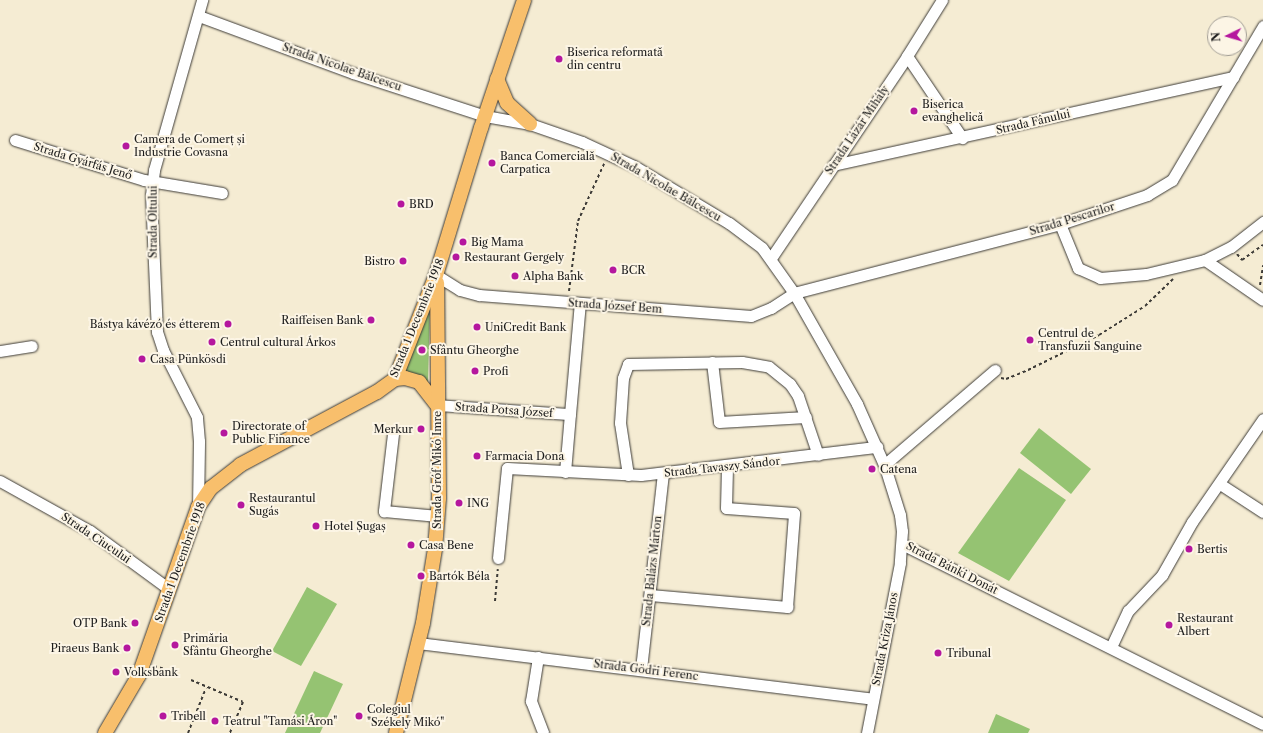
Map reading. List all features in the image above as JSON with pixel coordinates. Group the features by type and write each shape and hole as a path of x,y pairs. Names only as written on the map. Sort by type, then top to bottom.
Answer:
{"main road":[{"name":"Strada 1 Decembrie 1918","path":"106,733 139,675 198,507 211,488 227,473 394,379 436,275 485,116 524,0"},
{"path":"497,79 507,103 530,124"},
{"name":"Strada Gróf Mikó Imre","path":"396,733 431,582 438,516 436,275"},
{"path":"394,379 405,378 419,382 437,405"}],"street":[{"name":"Strada Oltului","path":"198,507 199,440 193,406 165,355 157,332 151,213 152,181 199,16 202,0"},
{"name":"Strada Lázár Mihály","path":"770,258 907,56 942,0"},
{"name":"Strada Nicolae Bălcescu","path":"199,16 352,73 485,116 530,124 609,153 729,223 752,239 770,258"},
{"name":"Strada Pescarilor","path":"794,293 1060,224 1147,195 1172,180 1233,77 1262,32"},
{"path":"907,56 962,138"},
{"name":"Strada Fânului","path":"833,165 962,138 1233,77"},
{"name":"Strada Gyárfás Jenő","path":"14,140 152,181 222,193"},
{"path":"1060,224 1078,268 1089,275 1100,278 1122,278 1185,266 1205,260 1231,247 1263,222"},
{"name":"Strada Bánki Donát","path":"770,258 794,293 857,404 877,447 900,515 902,544 1263,724"},
{"path":"1205,260 1260,298"},
{"name":"Strada József Bem","path":"436,275 468,293 751,316 771,308 794,293"},
{"path":"565,472 580,303"},
{"path":"0,351 32,346"},
{"path":"712,362 719,422 806,417"},
{"path":"628,475 620,423 623,378 628,364 712,362 760,363 769,367 790,384 806,417 818,455"},
{"path":"884,465 995,370"},
{"name":"Strada Potsa József","path":"437,405 570,414"},
{"path":"1111,647 1128,611 1162,575 1192,522 1220,484 1263,419"},
{"path":"393,434 384,511 438,516"},
{"name":"Strada Tavaszy Sándor","path":"498,558 507,468 628,475 727,467 877,447"},
{"path":"650,595 787,607 794,513 726,508 727,467"},
{"name":"Strada Balázs Márton","path":"641,669 663,473"},
{"name":"Strada Ciucului","path":"0,481 90,531 169,589"},
{"path":"1220,484 1263,512"},
{"name":"Strada Kriza János","path":"867,733 902,544"},
{"name":"Strada Gödri Ferenc","path":"418,643 641,669 873,700"},
{"path":"538,657 531,701 542,733"}],"path":[{"path":"568,302 578,221 609,153"},
{"path":"1231,247 1242,260 1263,245"},
{"path":"1260,298 1263,265"},
{"path":"982,380 994,376 1006,379 1028,370 1099,335 1145,306 1164,289 1185,266"},
{"path":"495,601 498,558"},
{"path":"191,680 206,688 243,702 230,733"},
{"path":"188,733 206,688"}],"green space":[{"path":"430,300 428,383 416,374 402,373"},
{"path":"1039,428 1091,469 1071,494 1020,453"},
{"path":"1019,468 1066,500 1009,581 958,553"},
{"path":"307,587 337,604 301,666 272,651"},
{"path":"314,671 343,684 320,733 285,733"},
{"path":"996,714 1030,729 1028,733 988,733"}],"place":[{"name":"Biserica reformată din centru","path":"559,59"},
{"name":"Biserica evanghelică","path":"914,111"},
{"name":"Camera de Comerț și Industrie Covasna","path":"126,146"},
{"name":"Banca Comercială Carpatica","path":"492,163"},
{"name":"BRD","path":"401,204"},
{"name":"Big Mama","path":"463,242"},
{"name":"Restaurant Gergely","path":"456,257"},
{"name":"Bistro","path":"403,261"},
{"name":"BCR","path":"613,270"},
{"name":"Alpha Bank","path":"515,276"},
{"name":"Raiffeisen Bank","path":"371,320"},
{"name":"Bástya kávézó és étterem","path":"228,324"},
{"name":"UniCredit Bank","path":"477,327"},
{"name":"Centrul de Transfuzii Sanguine","path":"1030,340"},
{"name":"Centrul cultural Árkos","path":"212,342"},
{"name":"Sfântu Gheorghe","path":"422,350"},
{"name":"Casa Pünkösdi","path":"142,359"},
{"name":"Profi","path":"475,371"},
{"name":"Merkur","path":"421,429"},
{"name":"Directorate of Public Finance","path":"224,433"},
{"name":"Farmacia Dona","path":"477,456"},
{"name":"Catena","path":"872,469"},
{"name":"ING","path":"459,503"},
{"name":"Restaurantul Sugás","path":"241,505"},
{"name":"Hotel Șugaș","path":"316,526"},
{"name":"Casa Bene","path":"411,545"},
{"name":"Bertis","path":"1189,549"},
{"name":"Bartók Béla","path":"421,576"},
{"name":"OTP Bank","path":"135,623"},
{"name":"Restaurant Albert","path":"1169,625"},
{"name":"Primăria Sfântu Gheorghe","path":"175,645"},
{"name":"Piraeus Bank","path":"127,648"},
{"name":"Tribunal","path":"938,653"},
{"name":"Volksbank","path":"116,672"},
{"name":"Tribell","path":"163,716"},
{"name":"Colegiul \"Székely Mikó\"","path":"359,716"},
{"name":"Teatrul \"Tamási Áron\"","path":"215,721"}]}
